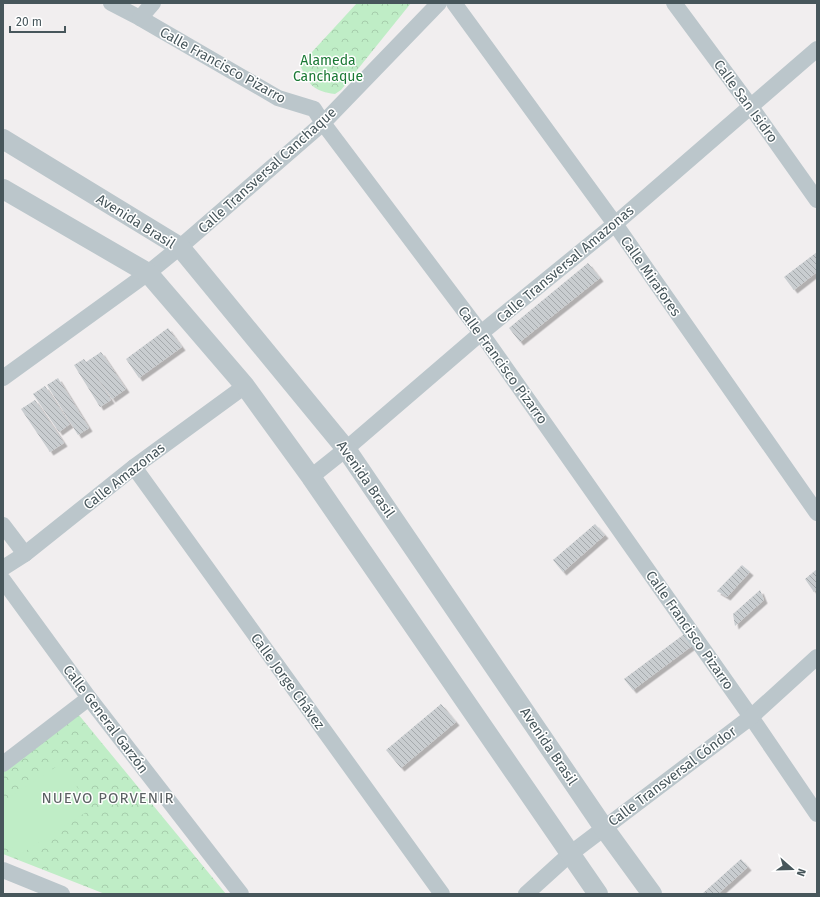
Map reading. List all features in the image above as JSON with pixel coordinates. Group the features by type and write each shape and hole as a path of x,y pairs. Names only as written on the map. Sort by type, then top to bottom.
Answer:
{"street":[{"name":"Calle Francisco Pizarro","path":"111,3 140,18 278,98 314,109 481,333 751,717 817,814"},
{"path":"140,18 153,3"},
{"name":"Calle Transversal Canchaque","path":"3,378 148,274 180,248 323,122 439,3"},
{"name":"Calle Mirafores","path":"454,3 615,224 817,513"},
{"name":"Calle San Isidro","path":"674,3 751,107 817,200"},
{"name":"Calle Transversal Amazonas","path":"311,477 346,449 481,333 615,224 817,49"},
{"name":"Avenida Brasil","path":"3,139 180,248 346,449 604,828 652,894"},
{"path":"3,189 148,274 245,386 311,477 598,894"},
{"name":"Calle Amazonas","path":"3,568 25,554 134,467 245,386"},
{"name":"Calle Jorge Chávez","path":"134,467 442,894"},
{"path":"3,524 25,554"},
{"name":"Calle General Garzón","path":"3,580 89,698 242,894"},
{"name":"Calle Transversal Cóndor","path":"526,894 570,854 751,717 817,656"},
{"path":"3,764 89,698"},
{"path":"3,870 62,894"}],"green space":[{"name":"Alameda Canchaque","path":"357,3 411,3 341,90 335,94 317,89 306,78 300,65"},
{"path":"78,714 226,894 105,894 3,854 3,772"},
{"path":"62,763 91,809 18,856 3,833 3,801"}],"building":[{"path":"817,252 817,272 794,290 784,277"},
{"path":"588,263 600,278 520,342 509,328"},
{"path":"168,328 182,347 139,378 126,359"},
{"path":"101,352 126,389 112,399 89,365 111,400 100,407 74,365 84,359 86,362"},
{"path":"58,378 89,428 78,435 47,385"},
{"path":"45,386 70,424 59,432 33,394"},
{"path":"35,400 64,443 50,452 21,409"},
{"path":"595,524 605,535 563,572 553,560"},
{"path":"742,565 750,572 727,597 717,591"},
{"path":"817,569 817,589 814,592 805,579"},
{"path":"760,590 764,600 735,626 733,614"},
{"path":"687,632 696,643 633,690 624,679"},
{"path":"441,704 456,722 401,768 386,750"},
{"path":"741,859 748,867 718,894 702,894"}],"district":[{"name":"NUEVO PORVENIR","path":"108,798"}]}
